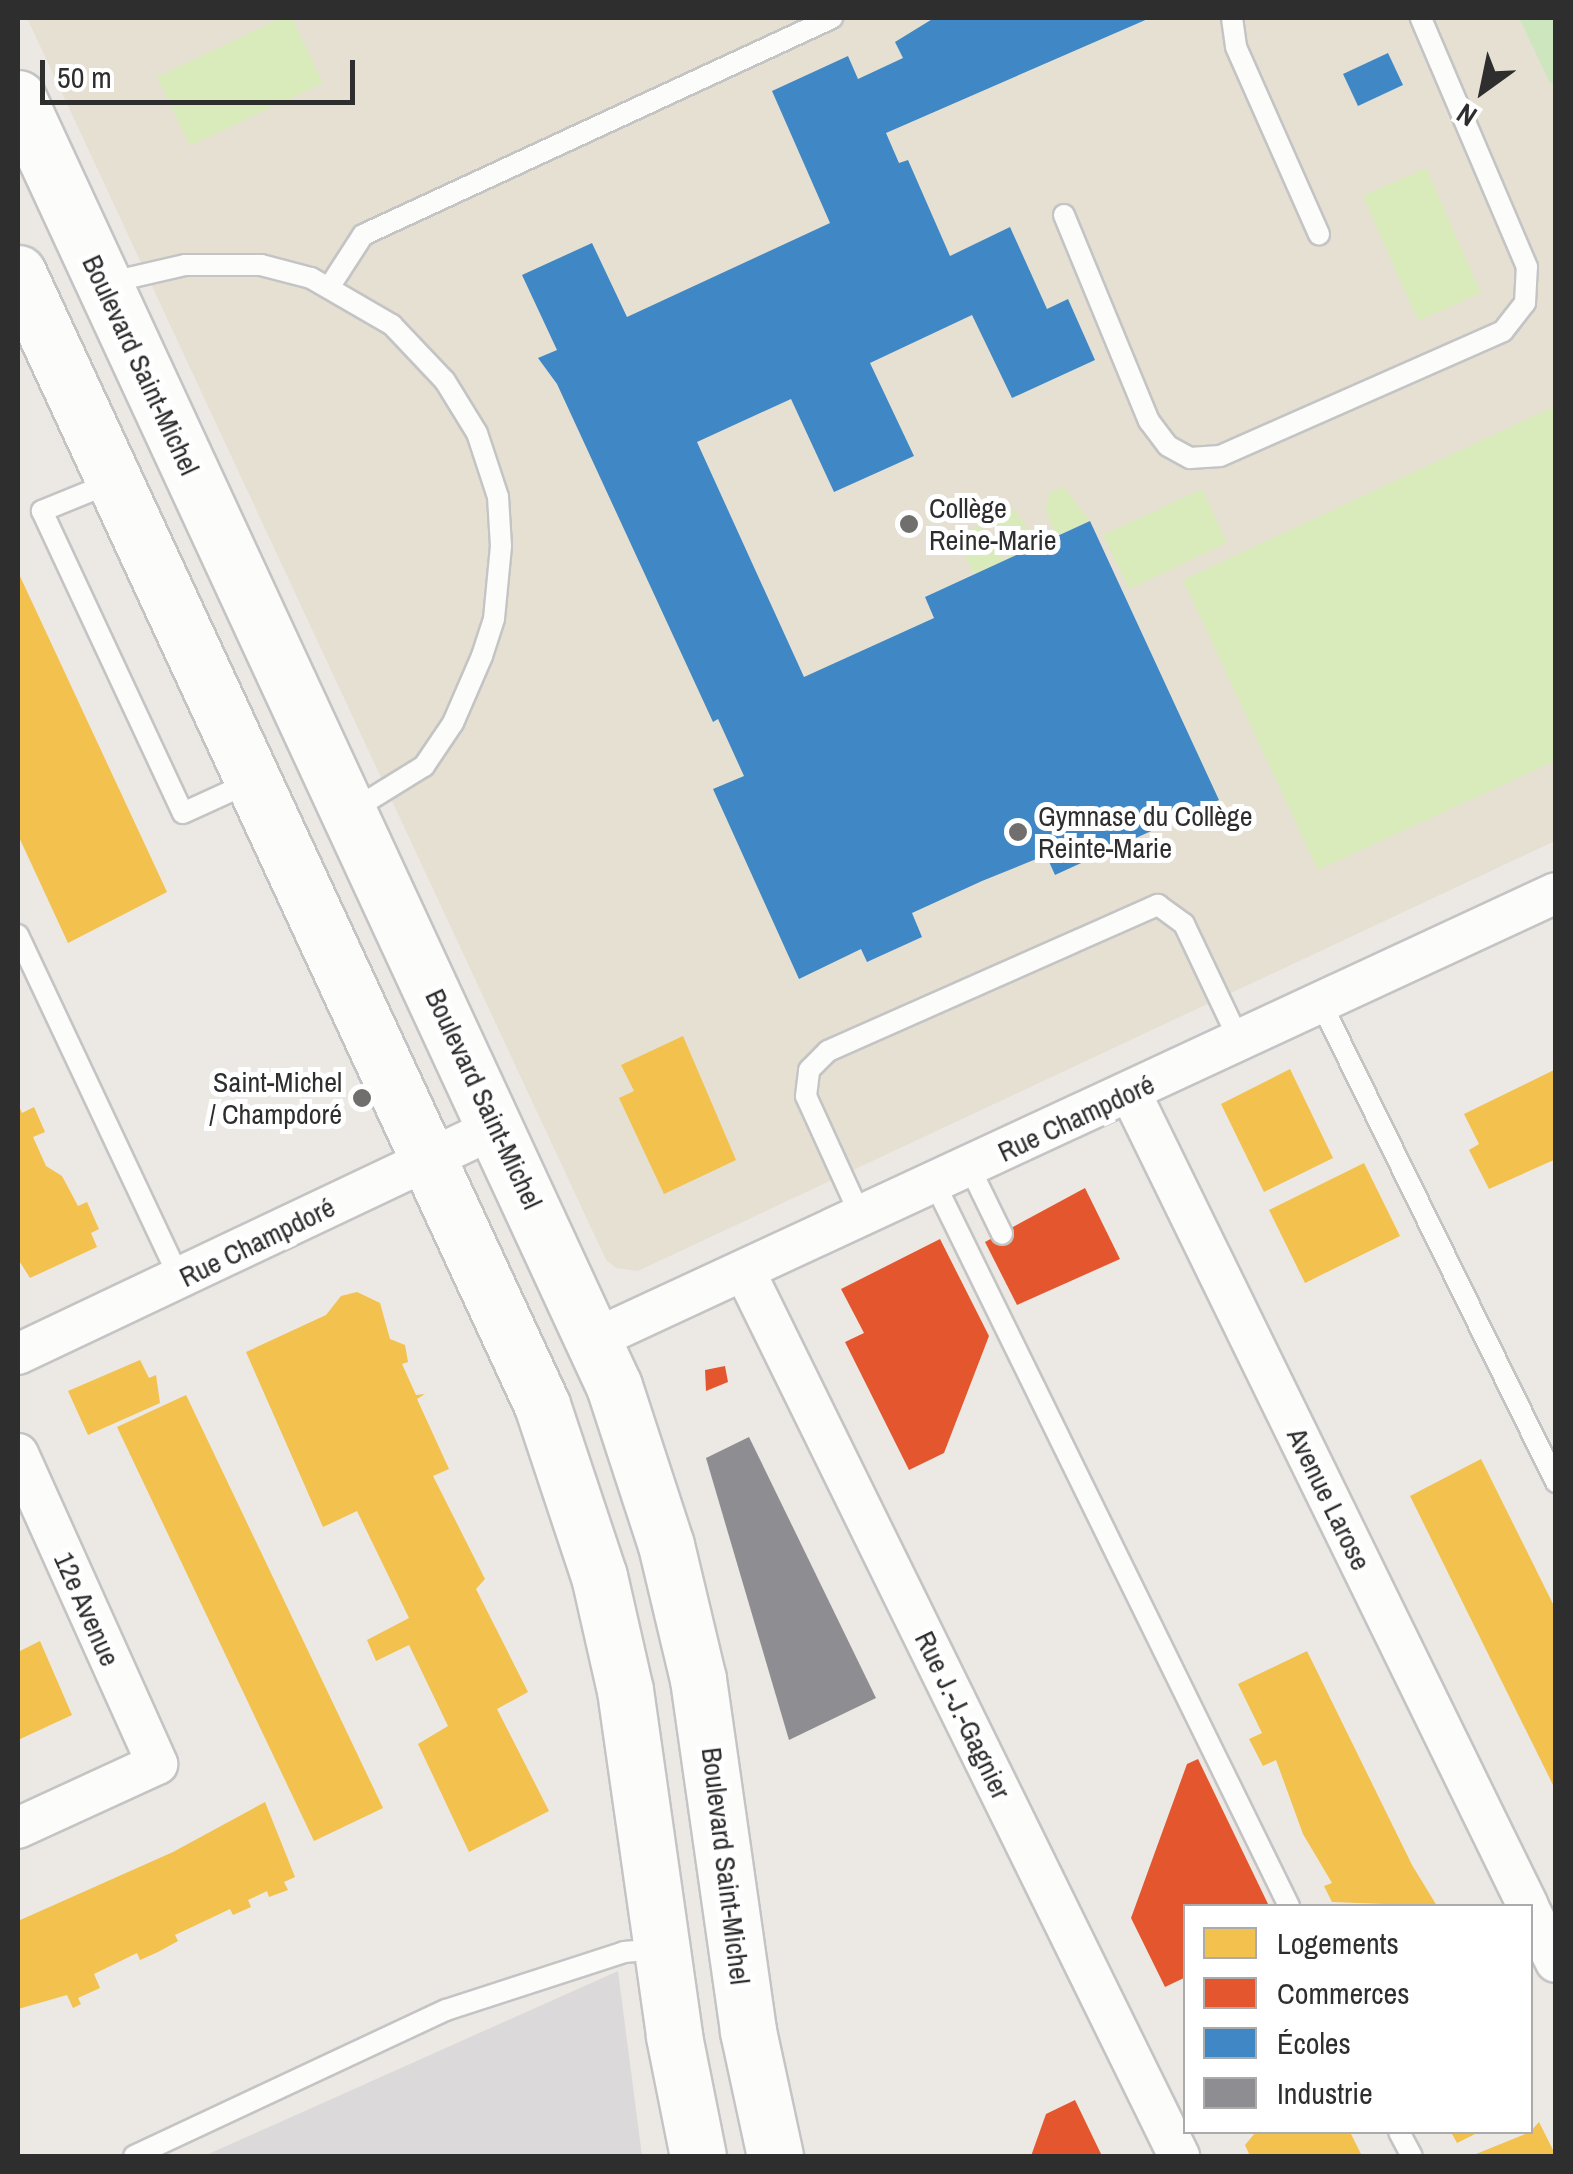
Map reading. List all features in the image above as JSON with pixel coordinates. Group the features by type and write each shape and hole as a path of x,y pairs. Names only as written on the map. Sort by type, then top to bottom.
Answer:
{"main road":[{"name":"Boulevard Saint-Michel","path":"18,98 595,1339 655,1508 698,1678 734,1948 774,2156"},
{"path":"18,273 531,1378 599,1576 632,1724 662,1948 698,2156"}],"street":[{"name":"Rue Champdoré","path":"595,1339 746,1274 1556,893"},
{"name":"Avenue Larose","path":"1130,1092 1527,1904"},
{"name":"Rue Champdoré","path":"18,1354 496,1128"},
{"name":"Rue J.-J.-Gagnier","path":"746,1274 1178,2156"},
{"name":"12e Avenue","path":"18,1454 157,1764 18,1828"},
{"name":"Avenue Larose","path":"1533,1917 1556,1962"}],"lane":[{"path":"330,286 363,235 832,18"},
{"path":"1232,18 1236,48 1319,234"},
{"path":"1064,215 1149,421 1168,446 1190,458 1220,456 1503,331 1524,303 1527,267 1421,18"},
{"path":"104,284 163,267 226,264 261,265 330,286 392,325 461,404 492,472 501,546 494,619 453,722 407,780 350,812"},
{"path":"114,481 42,511 184,812 254,781"},
{"path":"862,1219 806,1096 808,1070 828,1051 1158,906 1184,924 1239,1040"},
{"path":"18,935 180,1280"},
{"path":"1320,1002 1556,1482"},
{"path":"953,1176 1002,1234"},
{"path":"953,1176 1288,1904"},
{"path":"134,2156 446,2010 624,1952 662,1948"}],"shaded area":[{"name":"Collège Reine-Marie","path":"27,18 1555,18 1555,841 638,1271 616,1268 606,1260"},
{"path":"618,1971 642,2156 204,2156"}],"green space":[{"path":"281,18 292,18 323,83 190,146 157,77"},
{"path":"1519,18 1555,18 1555,82 1550,83"},
{"path":"1426,168 1481,293 1418,321 1363,196"},
{"path":"1555,406 1555,761 1318,870 1183,580"},
{"path":"1064,487 1090,521 1056,536 1046,510 1049,493"},
{"path":"1202,489 1227,543 1129,589 1103,535"},
{"path":"1014,509 1039,544 1008,559 997,533 999,515"},
{"path":"979,525 994,538 1004,561 974,574 961,549 964,532"}],"building: Logements":[{"path":"18,572 167,892 68,943 18,835"},
{"path":"683,1036 736,1160 664,1194 619,1098 634,1091 621,1065"},
{"path":"1290,1069 1333,1158 1264,1192 1221,1104"},
{"path":"1556,1069 1556,1159 1489,1189 1469,1150 1479,1144 1464,1114"},
{"path":"18,1104 22,1113 34,1107 45,1132 33,1137 46,1166 62,1176 78,1206 87,1202 99,1229 91,1233 97,1247 30,1278 18,1259"},
{"path":"1364,1163 1400,1236 1305,1283 1269,1210"},
{"path":"357,1292 380,1303 390,1339 405,1345 408,1362 402,1364 416,1395 425,1394 417,1399 449,1469 433,1476 485,1579 476,1589 528,1692 497,1709 549,1811 469,1852 418,1744 448,1726 409,1645 376,1661 367,1640 409,1618 357,1511 323,1527 246,1352 326,1315 341,1296"},
{"path":"140,1360 149,1378 156,1375 160,1403 88,1435 68,1391"},
{"path":"186,1395 383,1808 314,1841 117,1427"},
{"path":"1481,1459 1556,1610 1556,1791 1410,1496"},
{"path":"40,1641 72,1715 18,1740 18,1652"},
{"path":"1307,1651 1412,1865 1436,1904 1332,1902 1324,1886 1332,1883 1303,1834 1276,1760 1263,1766 1249,1739 1262,1733 1238,1684"},
{"path":"265,1802 295,1877 284,1882 288,1890 269,1897 267,1891 248,1900 251,1907 233,1915 230,1909 175,1935 178,1941 158,1952 140,1960 137,1953 94,1974 100,1988 78,1998 81,2004 73,2008 67,1995 18,2009 18,1921 173,1852"},
{"path":"1539,2122 1556,2156 1471,2156 1533,2134"},
{"path":"1254,2134 1351,2134 1362,2156 1250,2156 1245,2145"},
{"path":"1452,2134 1475,2134 1457,2143"}],"building: Commerces":[{"path":"1085,1188 1120,1259 1017,1305 985,1242"},
{"path":"940,1239 989,1336 944,1453 909,1470 845,1342 864,1333 841,1289"},
{"path":"725,1366 728,1382 706,1391 705,1370"},
{"path":"1198,1759 1268,1904 1183,1904 1183,1978 1165,1987 1131,1918 1187,1764"},
{"path":"1075,2100 1102,2156 1031,2156 1046,2114"}],"building: Écoles":[{"path":"934,18 1150,18 886,133 899,163 908,160 950,256 1010,227 1047,309 1068,299 1095,360 1012,398 972,315 870,363 914,456 834,492 791,399 697,442 804,677 934,618 925,597 1090,521 1219,800 1055,875 1046,855 982,881 912,913 922,937 867,962 861,949 799,979 713,789 744,776 718,719 713,722 557,384 538,358 557,350 522,275 592,243 627,317 830,223 772,91 848,56 858,79 903,58 895,42"},
{"path":"1388,53 1403,85 1358,106 1343,74"}],"building: Industrie":[{"path":"749,1437 876,1698 789,1740 706,1458"}],"place":[{"name":"Collège Reine-Marie","path":"909,524"},
{"name":"Gymnase du Collège Reinte-Marie","path":"1018,832"},
{"name":"Saint-Michel / Champdoré","path":"362,1098"}]}
